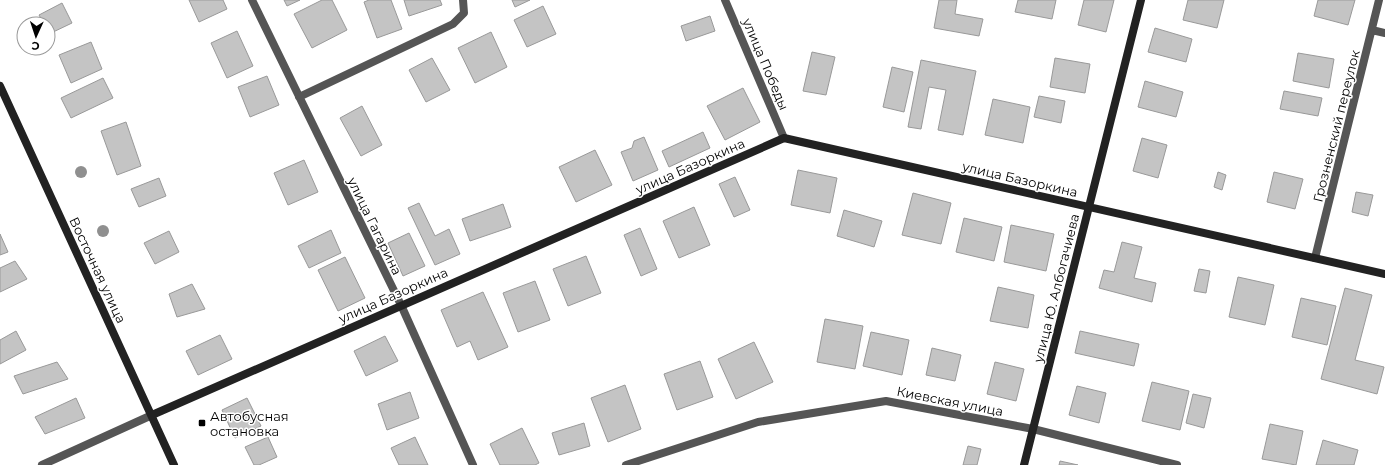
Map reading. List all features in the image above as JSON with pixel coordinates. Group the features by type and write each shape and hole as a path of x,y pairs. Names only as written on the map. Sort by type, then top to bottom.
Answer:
{"street":[{"name":"улица Гагарина","path":"252,0 298,97 401,305 473,465"},
{"path":"298,97 453,24 464,13 463,0"},
{"name":"улица Победы","path":"725,0 784,138"},
{"name":"улица Ю. Албогачиева","path":"1024,465 1141,0"},
{"name":"Грозненский переулок","path":"1315,258 1379,0"},
{"path":"1372,30 1385,33"},
{"name":"Восточная улица","path":"0,86 174,465"},
{"name":"улица Базоркина","path":"42,465 401,305 784,138 1385,274"},
{"name":"Киевская улица","path":"626,465 758,422 886,401 1032,429 1178,465"}],"building":[{"path":"189,0 223,0 227,9 199,22"},
{"path":"284,0 300,0 287,6"},
{"path":"322,0 332,0 347,30 312,48 294,14"},
{"path":"369,0 391,0 402,29 377,38 364,2"},
{"path":"404,0 440,0 442,5 409,16"},
{"path":"512,0 530,0 515,7"},
{"path":"939,0 957,0 955,14 983,19 979,36 934,28"},
{"path":"1018,0 1056,0 1052,19 1015,12"},
{"path":"1084,0 1114,0 1106,32 1078,25"},
{"path":"1188,0 1224,0 1217,28 1183,20"},
{"path":"1318,0 1355,0 1348,25 1314,16"},
{"path":"62,3 72,23 56,31 56,16 39,15"},
{"path":"543,6 556,34 527,47 514,20"},
{"path":"710,16 715,31 686,41 681,26"},
{"path":"1155,28 1192,39 1186,62 1148,52"},
{"path":"237,31 253,66 227,78 211,43"},
{"path":"491,32 507,67 475,83 458,48"},
{"path":"91,42 102,69 71,83 59,55"},
{"path":"812,52 835,57 826,95 803,91"},
{"path":"1298,53 1334,59 1329,88 1293,81"},
{"path":"432,58 450,90 426,102 409,70"},
{"path":"1055,58 1090,64 1085,93 1050,87"},
{"path":"921,60 976,71 963,135 938,130 946,90 929,87 921,129 908,127"},
{"path":"892,67 913,72 904,112 883,107"},
{"path":"267,76 279,105 250,117 238,87"},
{"path":"103,78 113,98 71,118 61,98"},
{"path":"1145,81 1183,92 1176,117 1138,107"},
{"path":"743,88 760,122 725,140 707,106"},
{"path":"1284,91 1322,98 1318,116 1280,109"},
{"path":"1039,96 1065,101 1061,123 1034,117"},
{"path":"993,99 1030,107 1023,143 985,135"},
{"path":"362,106 382,145 361,156 340,118"},
{"path":"126,122 141,166 117,175 101,131"},
{"path":"703,132 710,148 669,167 662,151"},
{"path":"644,137 658,170 633,181 621,152 632,148 634,141"},
{"path":"1142,138 1167,145 1158,178 1133,171"},
{"path":"595,150 612,185 576,202 559,167"},
{"path":"304,160 318,192 288,205 274,173"},
{"path":"798,170 837,178 830,213 791,205"},
{"path":"1218,172 1226,175 1222,190 1214,187"},
{"path":"1274,172 1303,179 1295,209 1267,202"},
{"path":"735,177 750,210 734,217 719,184"},
{"path":"159,178 166,196 139,207 131,189"},
{"path":"1356,192 1373,195 1368,216 1352,212"},
{"path":"913,193 951,203 941,244 902,235"},
{"path":"419,203 435,236 449,229 460,254 435,265 408,208"},
{"path":"503,204 511,227 470,241 462,219"},
{"path":"694,207 710,245 679,258 663,221"},
{"path":"844,210 882,221 874,247 837,236"},
{"path":"964,218 1002,227 994,261 956,252"},
{"path":"1011,225 1054,234 1046,271 1004,262"},
{"path":"640,228 657,269 641,276 624,235"},
{"path":"331,230 341,253 309,268 298,246"},
{"path":"169,231 179,252 155,264 144,243"},
{"path":"409,233 425,266 403,276 388,243"},
{"path":"0,234 8,252 0,255"},
{"path":"1122,242 1142,247 1134,278 1156,283 1152,302 1099,288 1104,270 1114,272"},
{"path":"586,256 601,293 568,306 553,269"},
{"path":"345,257 365,298 338,311 318,270"},
{"path":"15,261 27,279 0,292 0,268"},
{"path":"1199,269 1210,271 1206,293 1194,291"},
{"path":"1238,277 1274,285 1265,325 1229,317"},
{"path":"535,281 550,320 518,332 503,293"},
{"path":"192,284 205,309 177,317 169,294"},
{"path":"998,287 1034,295 1028,328 990,321"},
{"path":"1345,288 1372,295 1355,360 1384,367 1377,394 1321,379"},
{"path":"483,292 508,347 478,360 470,341 457,347 441,310"},
{"path":"1301,298 1336,306 1327,345 1292,337"},
{"path":"825,319 863,326 855,369 817,362"},
{"path":"16,331 26,350 0,364 0,340"},
{"path":"1080,331 1139,344 1134,366 1075,353"},
{"path":"871,332 909,340 902,375 863,366"},
{"path":"220,335 232,359 198,375 186,351"},
{"path":"385,336 398,361 366,376 354,351"},
{"path":"754,342 773,382 736,399 718,359"},
{"path":"932,348 961,355 955,381 926,375"},
{"path":"700,361 713,397 677,410 664,374"},
{"path":"57,362 68,379 23,394 14,376"},
{"path":"995,362 1024,369 1016,401 987,394"},
{"path":"1152,382 1189,391 1180,430 1142,421"},
{"path":"625,385 641,429 608,442 591,398"},
{"path":"1077,386 1106,393 1099,423 1069,415"},
{"path":"410,392 419,418 387,430 378,404"},
{"path":"1193,394 1211,398 1204,428 1186,423"},
{"path":"76,398 85,418 45,434 35,417"},
{"path":"247,398 261,426 235,438 222,410"},
{"path":"584,423 590,446 559,455 552,433"},
{"path":"1270,424 1303,431 1296,465 1262,459"},
{"path":"522,428 539,463 535,465 500,465 490,444"},
{"path":"268,437 277,457 259,465 254,465 245,447"},
{"path":"415,437 428,465 399,465 391,448"},
{"path":"1323,440 1358,450 1354,465 1316,465"},
{"path":"968,446 981,449 977,465 963,465"},
{"path":"1060,461 1078,465 1059,465"}],"place":[{"name":"Автобусная остановка","path":"202,423"}]}
